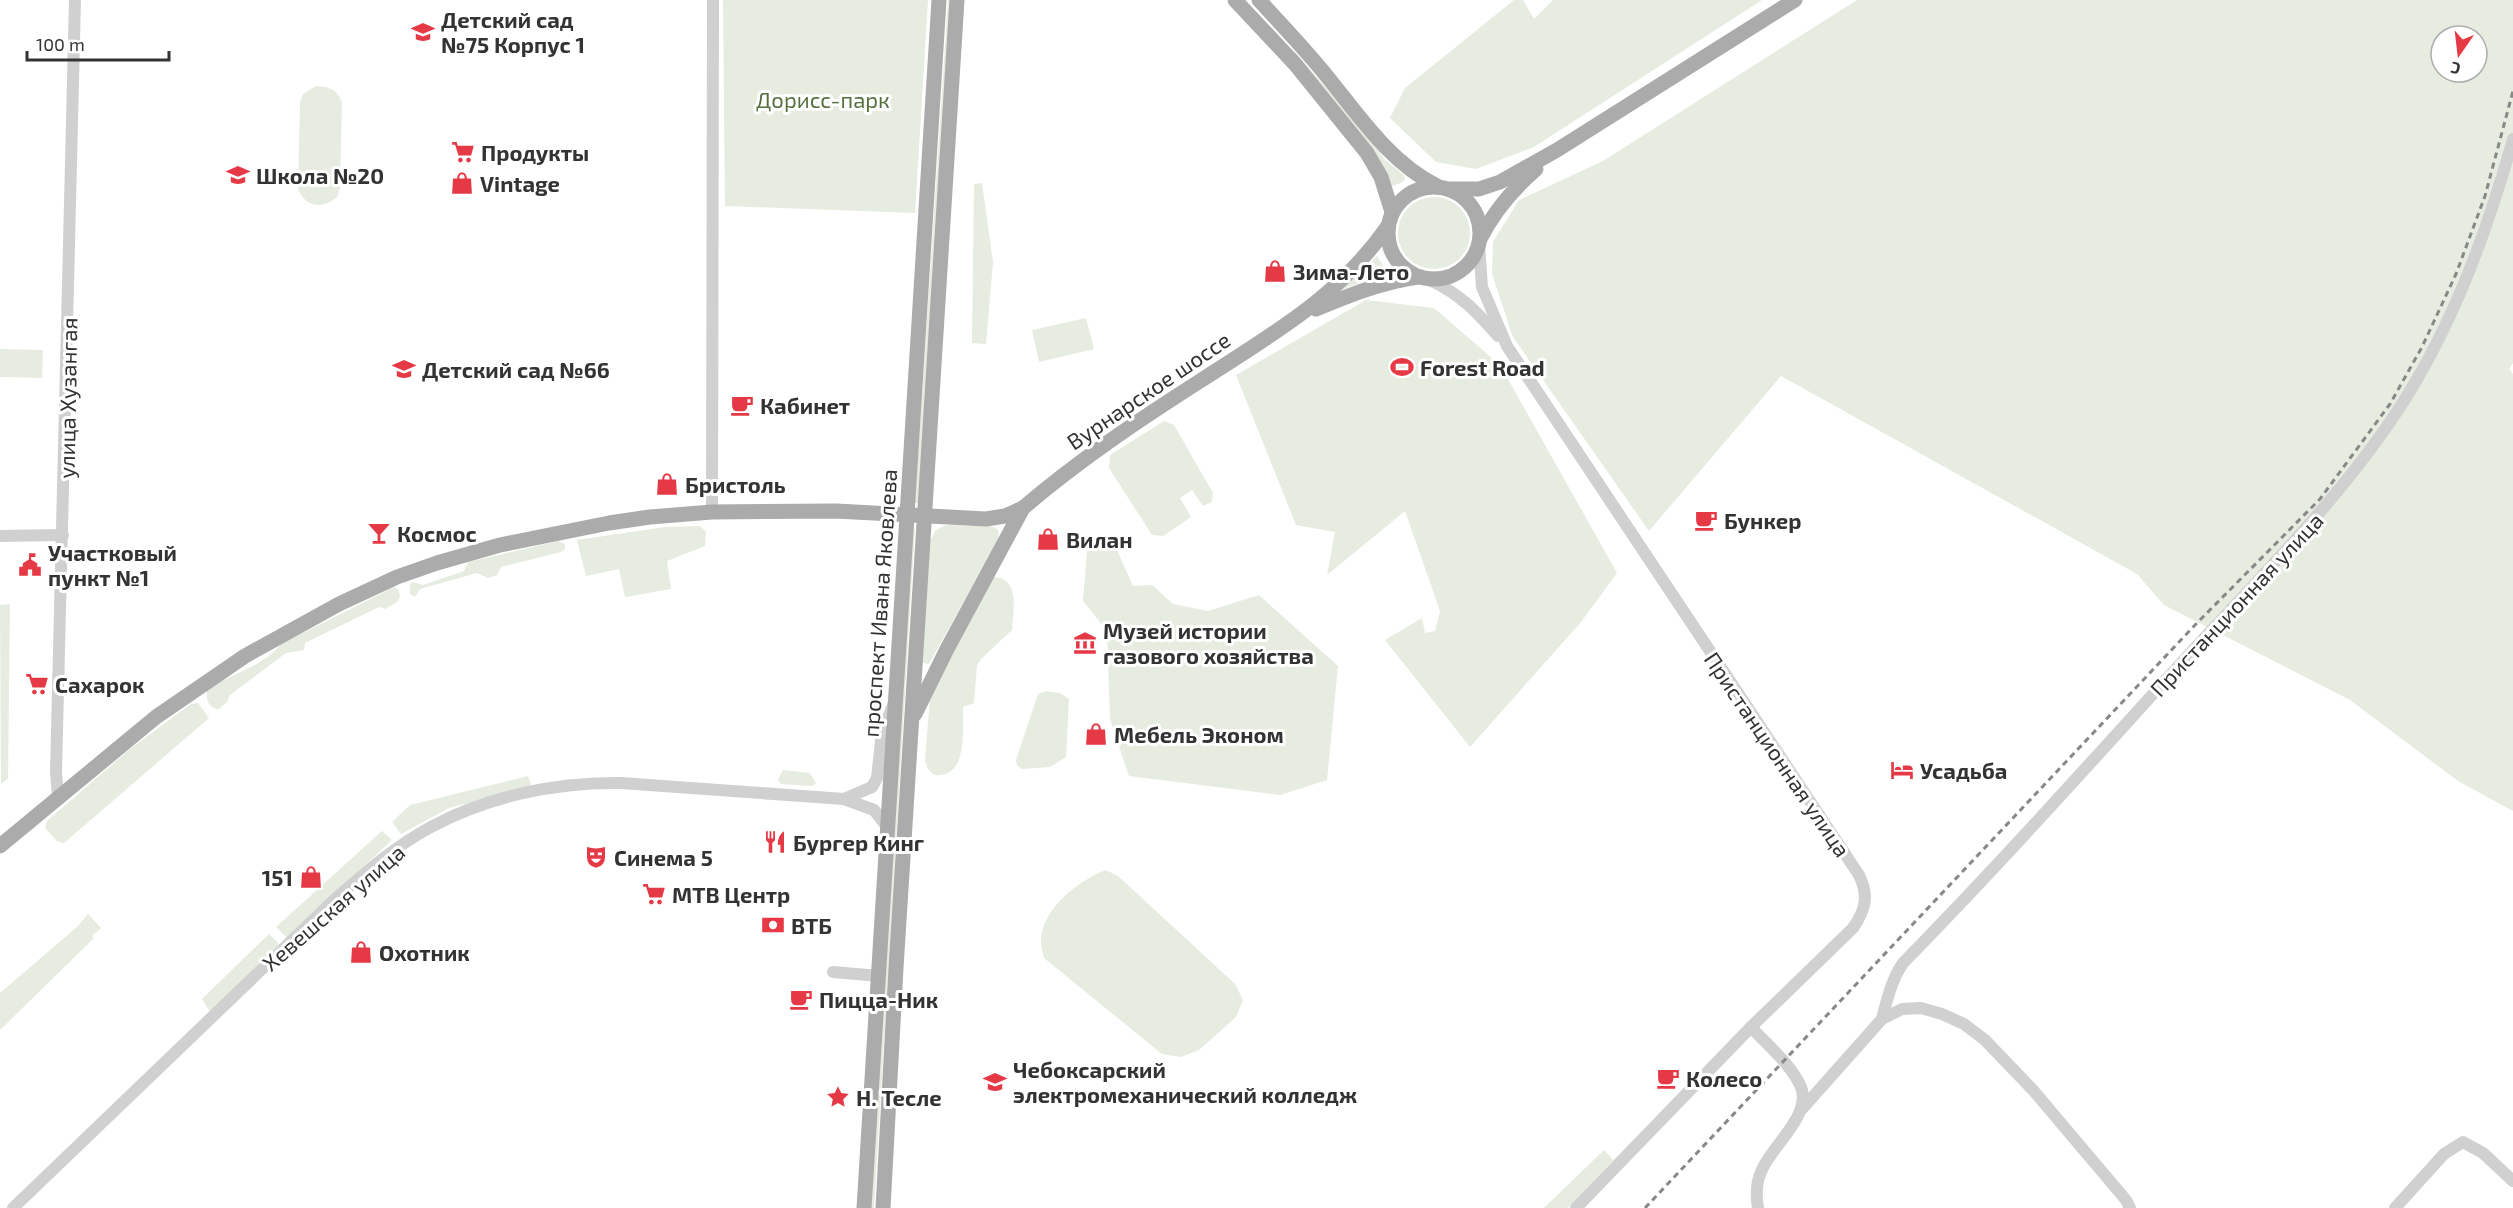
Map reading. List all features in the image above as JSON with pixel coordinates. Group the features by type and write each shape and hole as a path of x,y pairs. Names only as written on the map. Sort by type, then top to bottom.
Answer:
{"main road":[{"name":"проспект Ивана Яковлева","path":"864,1208 939,0"},
{"name":"проспект Ивана Яковлева","path":"883,1208 923,516 957,0"},
{"path":"1234,0 1287,56 1367,153 1381,177 1390,219 1388,241 1397,261 1405,270 1424,278 1454,277 1465,269 1473,258 1490,219 1509,194 1557,150"},
{"path":"1259,0 1392,155 1422,178 1445,188 1471,205 1480,226 1479,242"},
{"path":"1390,219 1401,200 1413,191 1425,187 1479,189 1500,182 1557,150 1795,0"},
{"path":"1287,56 1299,45"},
{"name":"Вурнарское шоссе","path":"1023,508 1091,453 1302,315 1345,279 1390,219"},
{"name":"Вурнарское шоссе","path":"1302,315 1366,288 1392,280 1424,278"},
{"path":"0,846 156,717 245,656 304,622 397,577 500,545 635,519 712,512 836,511 986,519 1005,516 1023,508"},
{"path":"911,722 957,630 1023,508"}],"street":[{"name":"улица Хузангая","path":"58,797 56,772 75,0"},
{"path":"712,512 713,0"},
{"name":"Пристанционная улица","path":"1882,1019 1887,998 1903,963 1991,873 2324,508 2399,408 2429,357 2462,290 2497,198 2513,139"},
{"name":"Пристанционная улица","path":"1479,242 1482,287 1507,346"},
{"name":"Пристанционная улица","path":"1424,278 1449,289 1469,304 1507,346 1827,827 1865,888 1866,905 1853,928 1751,1027 1576,1208"},
{"path":"0,536 63,535"},
{"path":"844,799 872,787 877,778 882,732 896,699"},
{"name":"Хевешская улица","path":"13,1208 333,901 374,865 402,845 453,816 540,790 586,783 656,784 844,799"},
{"path":"844,799 874,810 888,828"},
{"path":"833,972 879,976"},
{"path":"1758,1208 1757,1187 1761,1172 1769,1156 1802,1109 1882,1019 1902,1009 1921,1008 1964,1024 1985,1040 2033,1090 2126,1200 2130,1208"},
{"path":"1751,1027 1795,1076 1801,1088 1802,1109"},
{"path":"1801,1088 1815,1094"},
{"path":"2395,1208 2444,1154 2463,1142 2483,1153 2513,1181"}],"green space":[{"name":"Дорисс-парк","path":"723,0 928,0 915,213 725,206"},
{"path":"948,0 951,0 919,503 915,503"},
{"path":"1514,0 1523,0 1534,19 1553,0 1762,0 1534,147 1476,169 1436,162 1390,118 1405,88"},
{"path":"1857,0 2513,0 2513,363 2509,369 2513,374 2513,811 2458,781 2350,700 2164,605 2137,574 1781,376 1649,531 1513,337 1492,274 1493,242 1519,200 1603,161"},
{"path":"1295,52 1360,127 1385,160 1404,175 1403,182 1390,187 1294,54"},
{"path":"316,86 332,90 342,103 340,188 337,197 320,205 309,203 298,188 300,102 303,94"},
{"path":"982,183 993,262 986,344 972,343 974,184"},
{"path":"1441,197 1460,207 1468,219 1470,233 1468,247 1460,259 1448,267 1427,269 1408,259 1400,247 1398,226 1408,207 1420,199"},
{"path":"1377,256 1387,272 1339,291"},
{"path":"1366,300 1434,308 1500,365 1617,573 1581,622 1470,747 1385,640 1422,618 1425,633 1435,631 1440,611 1405,511 1327,575 1335,532 1296,525 1236,375"},
{"path":"1086,318 1094,349 1039,362 1032,330"},
{"path":"0,349 43,350 42,378 0,377"},
{"path":"1164,421 1174,425 1213,493 1212,502 1203,506 1192,490 1180,498 1191,517 1163,536 1152,535 1109,468 1110,455"},
{"path":"946,525 990,526 999,532 998,539 929,664 923,663 920,655 930,541 936,530"},
{"path":"700,526 706,532 705,546 667,561 671,589 625,597 619,569 586,576 577,540 665,527"},
{"path":"912,528 915,528 874,1208 870,1208"},
{"path":"1088,539 1112,539 1133,586 1152,585 1173,604 1208,611 1259,595 1338,666 1327,780 1280,795 1129,776 1110,719 1107,631 1083,601"},
{"path":"558,541 565,544 565,549 561,552 501,567 497,575 488,578 477,573 420,589 415,597 410,594 410,584 413,582 423,585 464,571 468,562"},
{"path":"994,577 1003,579 1012,590 1014,605 1012,630 977,665 974,703 963,707 963,739 958,761 953,769 945,774 934,775 928,769 925,760 930,697 989,580"},
{"path":"394,587 399,590 400,597 397,602 385,609 379,607 305,643 304,650 286,653 230,695 227,702 219,709 208,703 207,690 216,684 255,665 281,644"},
{"path":"10,604 8,778 1,784 0,605"},
{"path":"1046,691 1060,693 1069,699 1066,757 1050,767 1022,769 1017,765 1016,760 1038,694"},
{"path":"198,703 209,718 64,843 57,841 45,828 47,821 130,749 191,704"},
{"path":"783,770 810,773 816,783 813,786 781,784 778,780"},
{"path":"528,776 532,787 449,808 401,834 392,822 410,805"},
{"path":"382,831 392,840 287,938 276,927"},
{"path":"1106,870 1118,876 1235,984 1243,1000 1236,1017 1199,1050 1181,1057 1162,1054 1044,958 1041,946 1043,928 1055,906 1074,888"},
{"path":"88,914 101,928 92,936 94,938 0,1030 0,993 77,927"},
{"path":"269,934 279,944 210,1012 202,999"},
{"path":"1604,1150 1613,1160 1568,1208 1544,1208"}],"railway":[{"path":"1645,1208 2196,624 2320,499 2390,404 2422,347 2456,274 2485,196 2513,91"}],"place":[{"name":"Детский сад №75 Корпус 1","path":"423,32"},
{"name":"Продукты","path":"463,152"},
{"name":"Школа №20","path":"238,175"},
{"name":"Vintage","path":"462,183"},
{"name":"Зима-Лето","path":"1275,271"},
{"name":"Forest Road","path":"1402,367"},
{"name":"Детский сад №66","path":"404,369"},
{"name":"Кабинет","path":"742,405"},
{"name":"Бристоль","path":"667,484"},
{"name":"Бункер","path":"1706,520"},
{"name":"Космос","path":"379,533"},
{"name":"Вилан","path":"1048,539"},
{"name":"Участковый пункт №1","path":"30,565"},
{"name":"Музей истории газового хозяйства","path":"1085,643"},
{"name":"Сахарок","path":"37,684"},
{"name":"Мебель Эконом","path":"1096,734"},
{"name":"Усадьба","path":"1902,770"},
{"name":"Бургер Кинг","path":"775,842"},
{"name":"Синема 5","path":"596,857"},
{"name":"151","path":"311,877"},
{"name":"МТВ Центр","path":"654,894"},
{"name":"ВТБ","path":"773,925"},
{"name":"Охотник","path":"361,952"},
{"name":"Пицца-Ник","path":"801,999"},
{"name":"Колесо","path":"1668,1078"},
{"name":"Чебоксарский электромеханический колледж","path":"995,1082"},
{"name":"Н. Тесле","path":"838,1097"}]}
